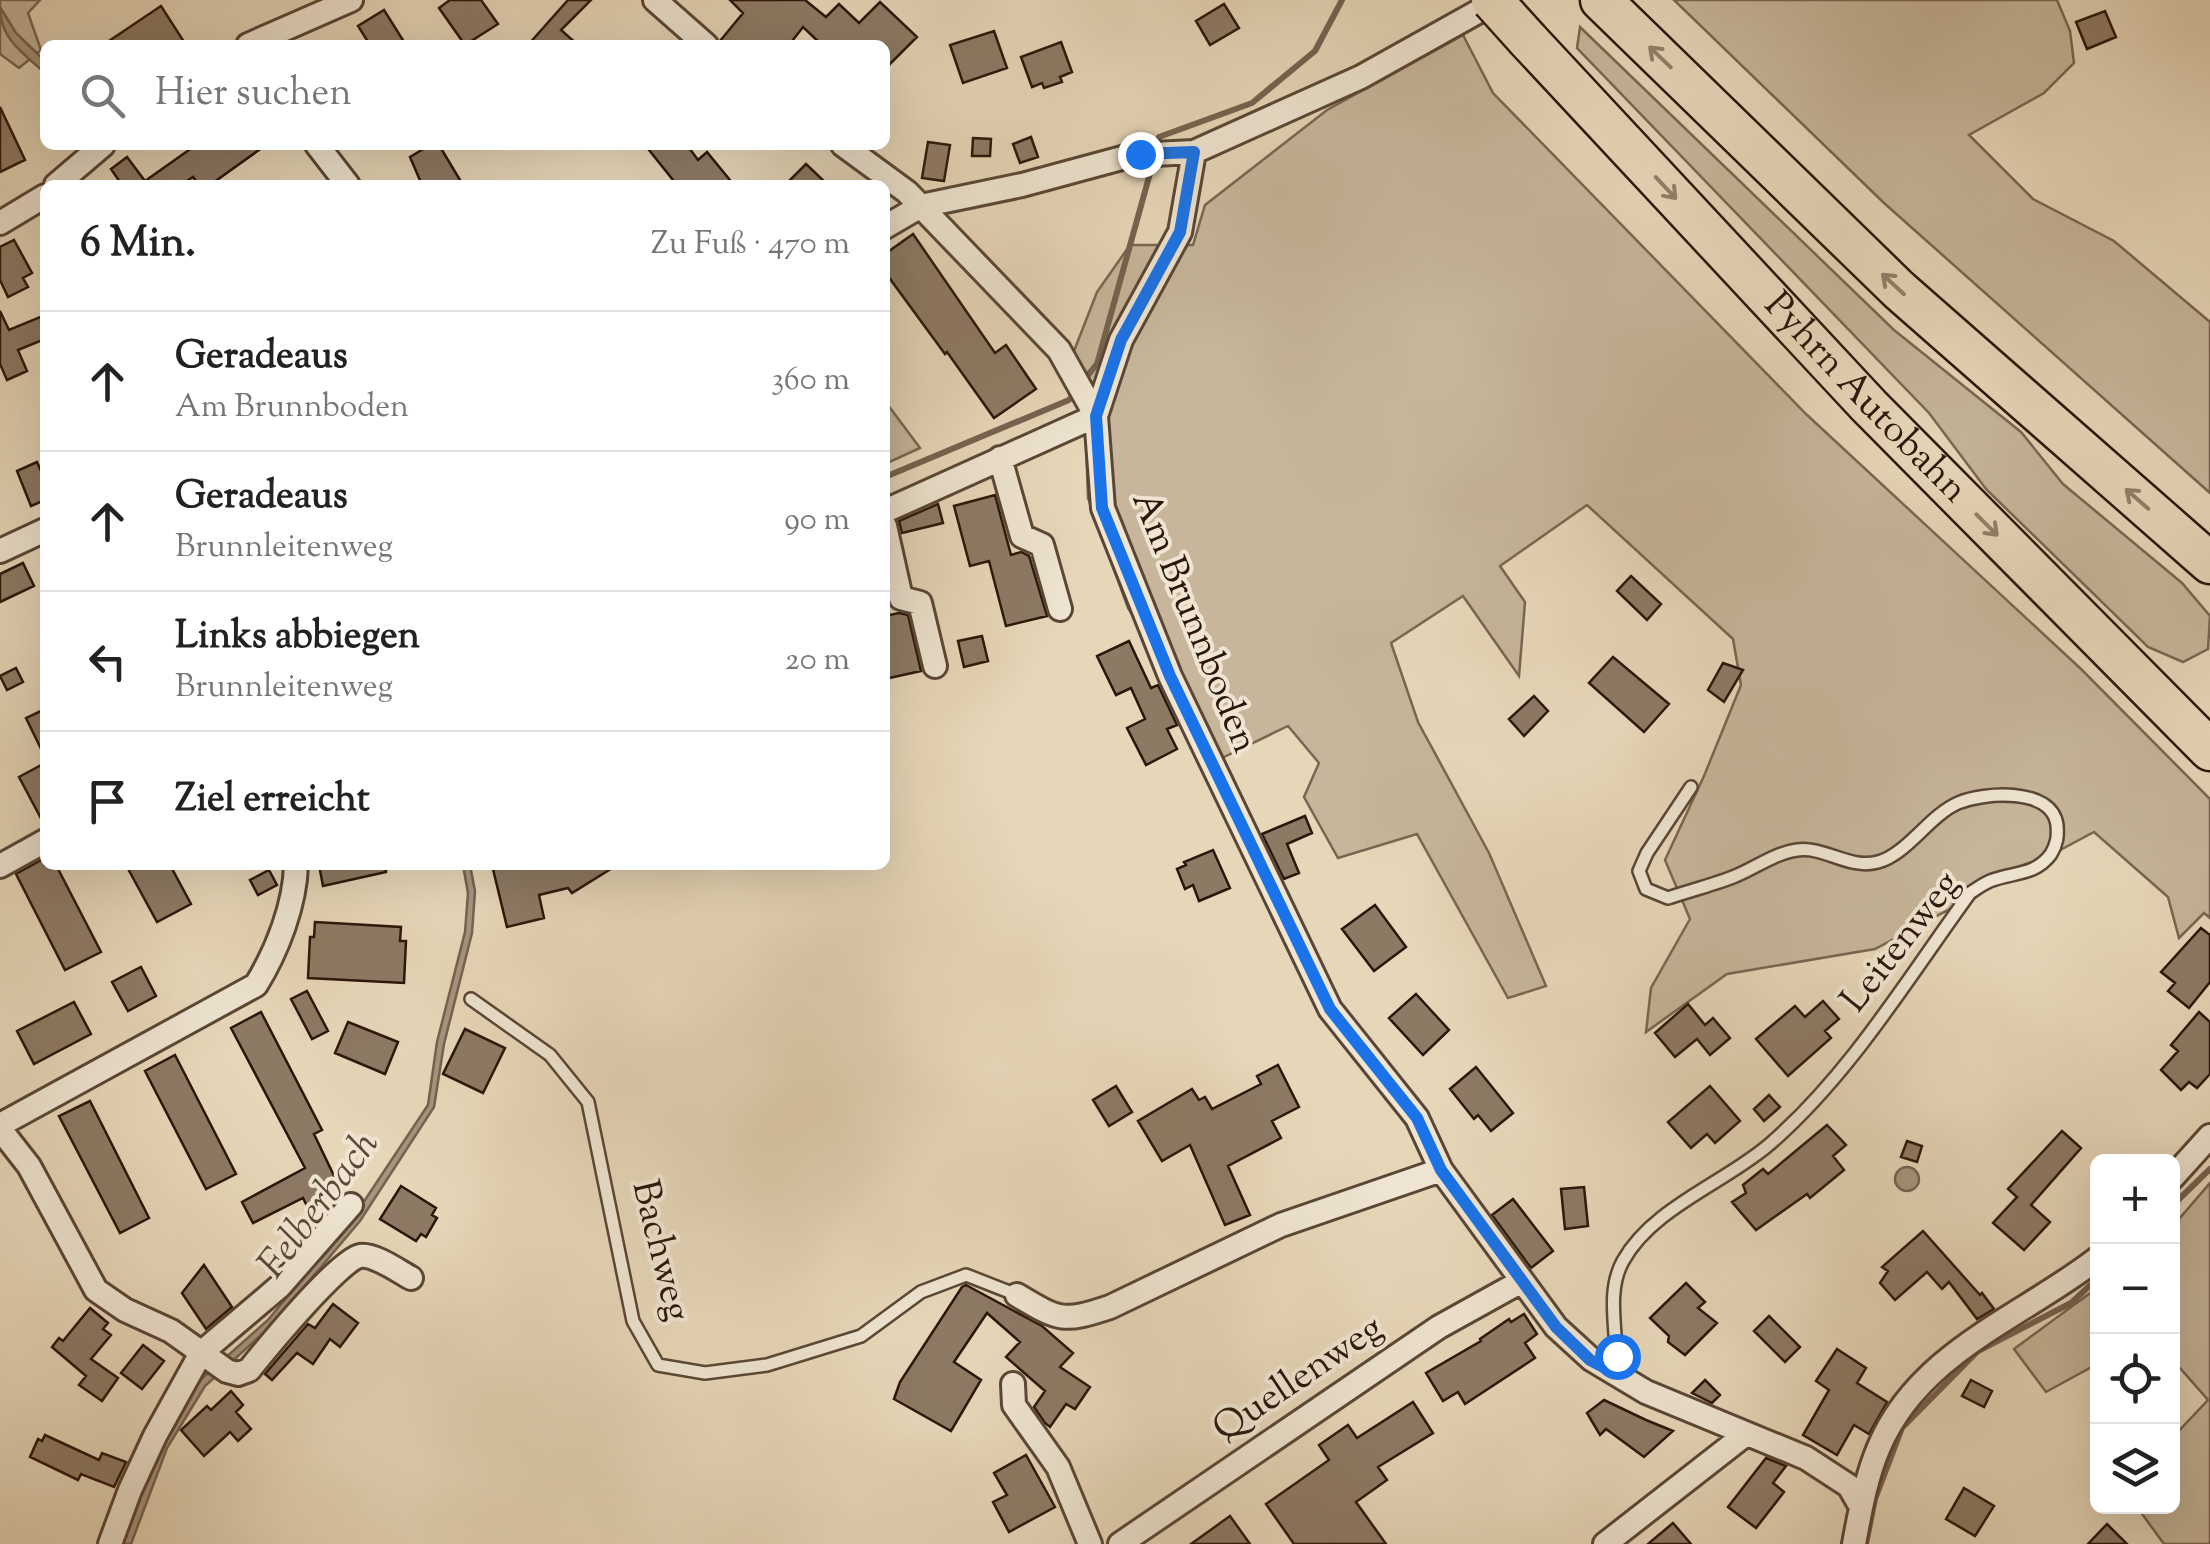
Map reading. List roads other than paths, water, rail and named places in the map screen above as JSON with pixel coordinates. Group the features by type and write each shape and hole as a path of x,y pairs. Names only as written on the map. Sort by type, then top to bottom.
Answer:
{"highway":[{"name":"Pyhrn Autobahn","path":"1495,1 1869,406 2210,750"},
{"path":"1602,2 1899,290 2210,563"}],"street":[{"path":"259,40 351,0"},
{"path":"655,0 700,40"},
{"path":"890,224 920,206 1140,154 1194,152 1361,77 1495,1"},
{"path":"62,180 97,150"},
{"path":"321,150 344,180"},
{"name":"Am Brunnboden","path":"850,150 907,192 1059,350 1091,407 1102,508 1170,676 1330,1009 1417,1118 1441,1170 1522,1281 1567,1340 1590,1360 1646,1392 1806,1458 1841,1479 1862,1507"},
{"path":"890,509 1000,458 1091,407 1121,340 1180,232 1194,152"},
{"path":"0,224 40,201"},
{"path":"1000,458 1022,536 1042,544 1060,608"},
{"path":"0,551 40,532"},
{"path":"890,548 901,598 920,604 935,666"},
{"path":"0,866 40,844"},
{"path":"295,870 287,911 268,965 256,984 0,1127 30,1166 96,1290 238,1374 249,1370 323,1286 355,1257 367,1256 411,1278"},
{"path":"2180,1169 2210,1136"},
{"path":"1018,1295 1053,1317 1082,1316 1110,1308 1281,1225 1441,1170"},
{"path":"110,1544 156,1436 351,1205"},
{"path":"1854,1544 1878,1448 1921,1383 1980,1335 2090,1264"},
{"name":"Quellenweg","path":"1120,1544 1439,1327 1522,1281"},
{"path":"1014,1384 1014,1405 1058,1467 1090,1544"},
{"path":"1604,1544 1746,1434"}],"lane":[{"name":"Leitenweg","path":"1615,1373 1613,1298 1622,1262 1635,1244 1676,1206 1770,1145 1838,1076 1970,892 1990,880 2028,873 2050,856 2058,838 2055,813 2045,803 2030,798 1982,797 1956,804 1884,861 1852,863 1800,849 1668,898 1646,889 1639,871 1692,787"},
{"name":"Bachweg","path":"471,999 550,1056 588,1102 633,1321 658,1365 705,1373 767,1365 861,1336 921,1292 966,1275 1018,1295"}],"waterway":[{"path":"1157,147 1159,137 1252,103 1315,51 1342,0"},
{"path":"1084,380 1097,364 1154,159"},
{"path":"890,475 1069,400 1077,389"},
{"path":"2180,1198 2210,1169"},
{"path":"1866,1544 1875,1499 1902,1428 1978,1351 2071,1303 2090,1285"}],"water label":[{"name":"Felberbach","path":"320,1206"}]}
